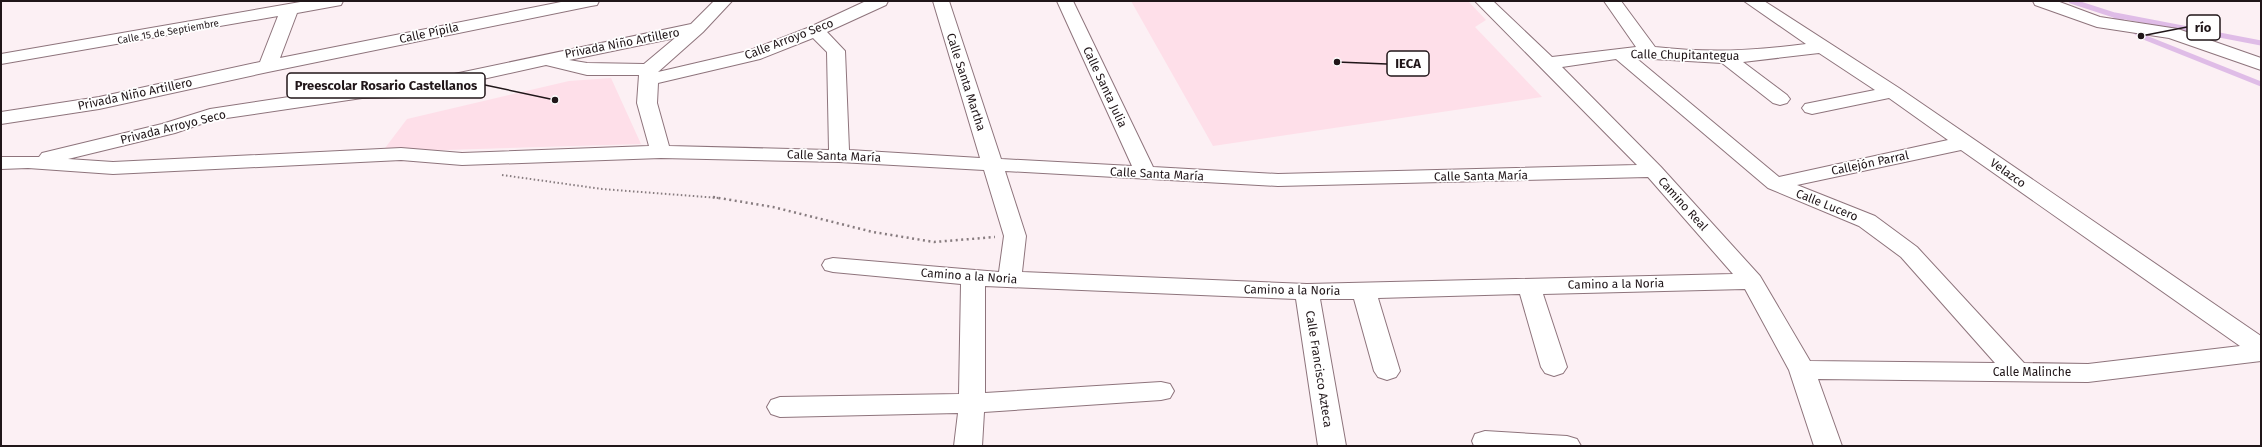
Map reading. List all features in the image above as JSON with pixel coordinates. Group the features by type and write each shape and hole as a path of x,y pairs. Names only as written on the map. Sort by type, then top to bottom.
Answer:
{"street":[{"name":"Calle 15 de Septiembre","path":"1,59 335,1"},
{"name":"Calle Pípila","path":"268,66 591,1"},
{"path":"661,152 647,103 649,75 724,1"},
{"name":"Calle Arroyo Seco","path":"649,75 754,55 816,30 880,1"},
{"name":"Calle Santa Martha","path":"940,1 1015,236"},
{"name":"Calle Santa Julia","path":"1065,1 1146,173"},
{"name":"Camino Real","path":"1483,1 1548,63 1654,171 1752,281 1802,370 1828,446"},
{"path":"1612,1 1649,52"},
{"name":"Velazco","path":"1752,1 1892,92 2261,348"},
{"path":"2041,1 2097,22 2172,33 2261,64"},
{"path":"268,66 289,10"},
{"name":"Privada Niño Artillero","path":"546,59 697,28"},
{"path":"816,30 836,51 840,156"},
{"name":"Calle Chupitantegua","path":"1548,63 1649,52 1694,57 1726,57 1760,55 1822,47"},
{"name":"Calle Lucero","path":"1621,54 1775,184 1867,221 1909,252 2018,373"},
{"path":"1726,57 1780,99"},
{"path":"546,59 558,64 586,69 649,75"},
{"name":"Privada Arroyo Seco","path":"28,162 168,129 210,115 362,92 402,91 546,59"},
{"name":"Privada Niño Artillero","path":"1,118 99,103 268,66"},
{"path":"1812,108 1892,92"},
{"name":"Callejón Parral","path":"1775,184 1964,143"},
{"name":"Calle Santa María","path":"28,162 113,168 401,154 462,159 661,152 840,156 992,163 1278,180 1654,171"},
{"path":"1,163 28,162"},
{"path":"1010,279 1015,236"},
{"name":"Camino a la Noria","path":"833,265 973,278 1307,292 1529,285 1752,281"},
{"path":"968,446 972,403 973,278"},
{"path":"1529,285 1554,367"},
{"path":"1364,291 1387,371"},
{"name":"Calle Francisco Azteca","path":"1307,292 1332,446"},
{"name":"Calle Malinche","path":"1802,370 2088,373 2261,352"},
{"path":"780,407 972,403 1161,391"},
{"path":"1485,441 1567,446"}],"path":[{"path":"500,175 602,189 708,196 773,207 873,232 928,241 1015,236"}],"shaded area":[{"path":"1131,1 1468,1 1486,20 1475,27 1542,97 1213,146"},
{"path":"611,78 641,144 382,152 407,119 569,81"}],"waterway":[{"path":"2071,1 2114,15 2141,36 2261,84"},
{"path":"2115,15 2261,43"}],"place":[{"name":"río","path":"2141,36"},
{"name":"IECA","path":"1337,62"},
{"name":"Preescolar Rosario Castellanos","path":"555,100"}]}
